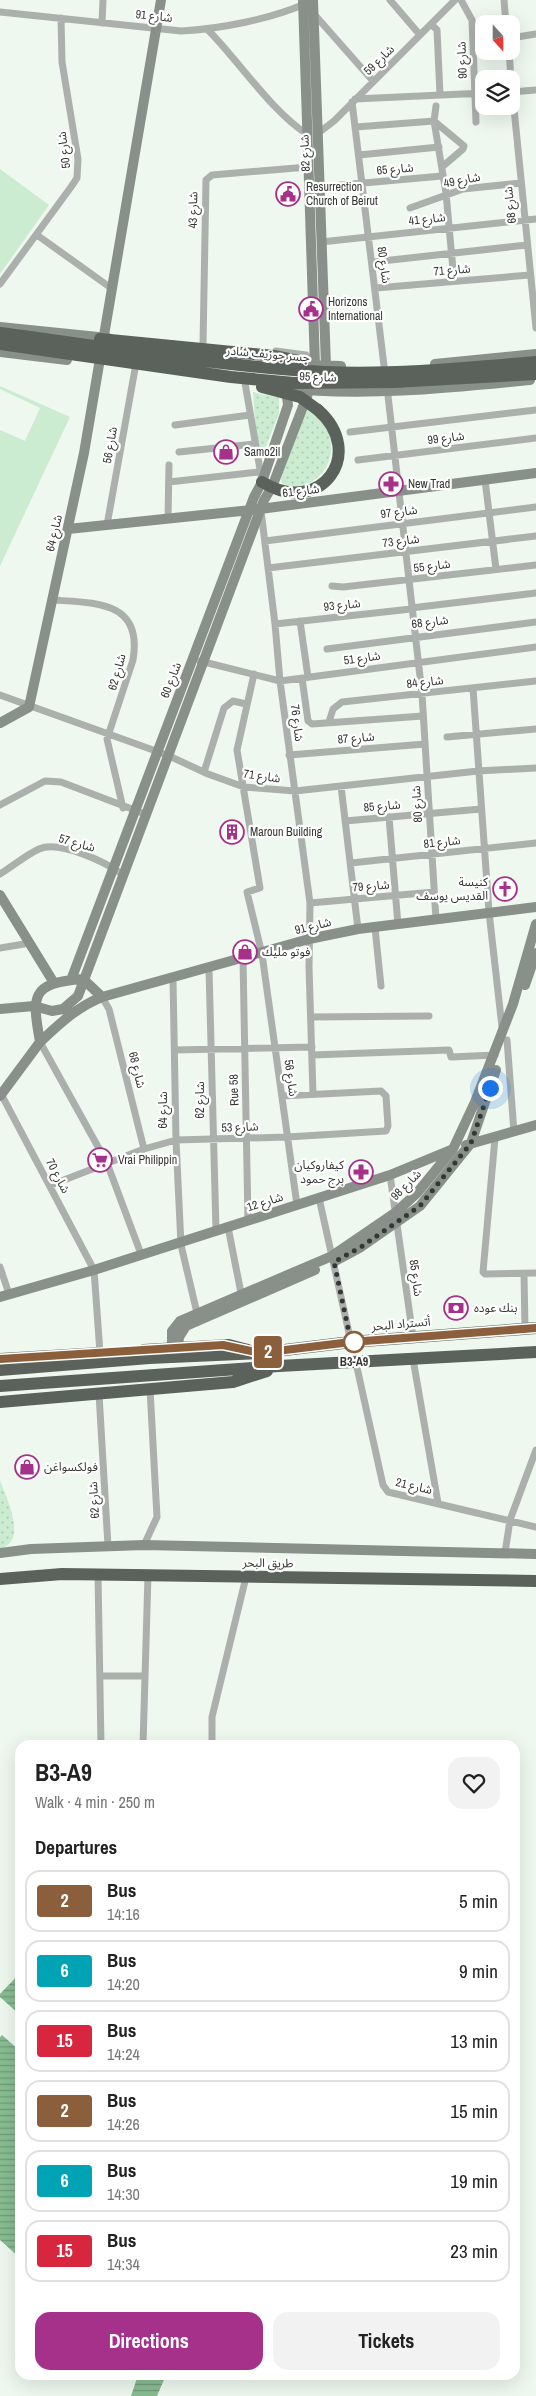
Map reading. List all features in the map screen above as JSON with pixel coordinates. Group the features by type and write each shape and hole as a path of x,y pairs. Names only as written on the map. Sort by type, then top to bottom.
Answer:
{"highway":[{"name":"جسر جوزيف شادر","path":"0,333 190,360 325,372 396,372 536,362"},
{"path":"68,342 96,339 274,356 314,364"},
{"name":"جسر جوزيف شادر","path":"0,344 231,377 294,383 536,374"},
{"path":"231,377 300,397 323,414 334,431 338,447 338,461 332,474 318,487 299,493 282,492 264,480"},
{"name":"أتستراد البحر","path":"0,1370 149,1358 260,1353 351,1342 531,1328"},
{"path":"0,1359 229,1345 260,1353"},
{"path":"0,1386 279,1366 536,1352"},
{"path":"0,1402 233,1382 279,1366"},
{"name":"طريق البحر","path":"0,1579 62,1574 536,1581"}],"street":[{"path":"102,23 103,0"},
{"name":"شارع 64","path":"30,707 68,529 100,364 111,288 138,147 162,0"},
{"path":"390,0 420,35"},
{"name":"شارع 59","path":"312,134 328,127 455,0"},
{"name":"شارع 90","path":"461,0 472,20 476,122"},
{"path":"504,0 505,15"},
{"name":"شارع 91","path":"0,12 156,30 208,30 309,1"},
{"name":"شارع 82","path":"309,1 312,13 312,134 308,167 319,324"},
{"name":"شارع 82","path":"309,1 312,134 319,187 321,242 319,324 314,364"},
{"path":"312,13 373,81"},
{"name":"شارع 50","path":"0,284 77,178 79,170 62,62 61,18"},
{"path":"431,24 437,30 440,95"},
{"path":"208,30 290,121 312,134"},
{"path":"520,37 536,34"},
{"path":"520,91 536,90"},
{"path":"354,100 474,93"},
{"name":"شارع 80","path":"354,100 422,694 436,919"},
{"path":"436,106 434,121 440,147 442,176 446,193 454,281"},
{"name":"شارع 68","path":"514,115 527,245 533,257 536,328"},
{"path":"356,127 434,121 464,146 442,167"},
{"path":"360,155 440,147"},
{"name":"شارع 43","path":"203,345 206,180 212,175 308,167"},
{"name":"شارع 65","path":"319,187 442,176"},
{"name":"شارع 49","path":"410,208 446,193 463,189 521,183"},
{"name":"شارع 41","path":"321,242 536,219"},
{"path":"37,235 111,288"},
{"path":"373,262 527,245"},
{"name":"شارع 71","path":"376,288 454,281 533,279"},
{"path":"0,327 303,354 309,356 314,364"},
{"path":"103,335 264,364 314,364 385,368 536,354"},
{"name":"شارع 95","path":"0,352 309,391 388,391 536,380"},
{"name":"شارع 56","path":"107,526 135,369"},
{"path":"169,482 264,480 254,444 245,383"},
{"name":"شارع 60","path":"72,980 118,871 198,660 260,509 264,480 288,405 286,388"},
{"name":"شارع 60","path":"198,660 249,510 309,391"},
{"path":"350,432 536,410"},
{"path":"175,425 250,415"},
{"name":"شارع 99","path":"358,460 536,438"},
{"path":"179,452 254,444"},
{"path":"168,519 169,465"},
{"name":"شارع 61","path":"68,529 260,509 536,473"},
{"path":"485,480 496,569"},
{"name":"شارع 97","path":"265,541 536,507"},
{"name":"شارع 76","path":"260,509 275,624 280,681 310,903 313,1094"},
{"name":"شارع 73","path":"268,568 536,536"},
{"name":"شارع 55","path":"332,586 343,587 536,565"},
{"name":"شارع 93","path":"275,624 536,593"},
{"name":"شارع 62","path":"53,600 110,606 120,612 132,627 135,648 133,660 108,734 108,747 122,808"},
{"path":"300,621 308,721 312,724 423,716"},
{"name":"شارع 68","path":"327,649 415,636 536,622"},
{"name":"شارع 51","path":"198,660 280,681 536,646"},
{"path":"244,786 237,750 254,674"},
{"name":"شارع 84","path":"329,722 333,709 342,702 536,681"},
{"path":"473,688 489,912 503,1030"},
{"name":"شارع 71","path":"0,695 162,753 204,772 244,786 294,791 478,771 536,768"},
{"path":"204,772 224,708 234,702 246,704"},
{"path":"0,723 30,707"},
{"path":"447,737 536,729"},
{"name":"شارع 87","path":"290,755 425,744"},
{"path":"0,805 45,781 61,782 122,808 140,813"},
{"name":"شارع 56","path":"244,786 260,888 247,892 262,954 297,1205"},
{"path":"341,786 358,929"},
{"name":"شارع 85","path":"345,821 481,809"},
{"path":"389,817 398,925"},
{"name":"شارع 81","path":"351,862 536,844"},
{"name":"شارع 57","path":"0,874 40,849 52,847 89,857 118,871"},
{"name":"شارع 60","path":"0,1009 34,1006 52,1011 63,1009 78,996 118,871"},
{"name":"شارع 79","path":"310,903 434,892"},
{"path":"0,895 54,983"},
{"name":"شارع 91","path":"1,1095 40,1042 64,1019 87,1003 102,997 209,969 310,939 358,929 536,907"},
{"name":"شارع 98","path":"175,1348 171,1336 175,1326 196,1313 213,1309 361,1247 396,1217 417,1193 453,1149 495,1055 513,1004 536,924"},
{"path":"375,928 381,986"},
{"path":"0,948 30,943"},
{"name":"شارع 98","path":"396,1217 420,1206 471,1143 536,953"},
{"name":"Rue 58","path":"243,959 248,1221"},
{"name":"شارع 62","path":"209,969 212,1049 212,1140 216,1230"},
{"path":"102,997 83,979 72,980 54,983 41,992 34,1006 40,1042 107,1163 141,1254"},
{"name":"شارع 64","path":"173,979 176,1140 181,1241 196,1313"},
{"name":"شارع 68","path":"102,997 108,1009 144,1149"},
{"path":"0,1009 1,1018"},
{"path":"311,1017 429,1016"},
{"path":"507,1040 514,1132"},
{"path":"175,1050 244,1048 312,1051 448,1050 451,1057 495,1055"},
{"name":"شارع 53","path":"50,1185 144,1149 176,1140 247,1139 386,1131 388,1126 386,1096 381,1091 313,1094"},
{"path":"282,1096 313,1094"},
{"name":"شارع 70","path":"1,1095 94,1270"},
{"name":"شارع 12","path":"4,1295 94,1270 248,1221 390,1175 471,1143 536,1125"},
{"path":"494,1138 482,1269 485,1274 536,1273"},
{"path":"390,1175 396,1217"},
{"path":"319,1198 351,1342"},
{"name":"شارع 85","path":"396,1217 413,1337"},
{"path":"228,1227 241,1293"},
{"name":"شارع 98","path":"175,1348 186,1326 241,1293 333,1259"},
{"path":"0,1267 4,1295"},
{"path":"94,1270 100,1354"},
{"path":"524,1274 531,1328"},
{"path":"413,1359 438,1503"},
{"name":"شارع 21","path":"356,1363 383,1485 392,1494 438,1503 536,1527"},
{"path":"144,1545 157,1517 150,1389"},
{"name":"شارع 62","path":"99,1394 108,1546"},
{"path":"504,1554 510,1520 536,1450"},
{"path":"0,1553 31,1549 144,1545 536,1554"},
{"path":"98,1575 101,1740"},
{"path":"143,1740 148,1576"},
{"path":"212,1740 212,1717 246,1577"},
{"path":"101,1676 145,1676"}],"shaded area":[{"path":"0,169 49,205 0,274"},
{"path":"0,386 70,417 0,566 0,430 25,441 40,408 0,389"},
{"path":"253,392 279,398 279,413 265,449 257,446"},
{"path":"308,406 324,423 331,441 330,456 325,469 316,479 305,485 295,487 286,485 280,478"},
{"path":"0,1480 13,1518 14,1528 13,1537 9,1544 0,1549"},
{"path":"15,1978 15,2010 0,1997 0,1994"},
{"path":"2,2035 15,2047 15,2254 0,2240 0,2037"},
{"path":"136,2380 164,2380 157,2396 131,2396"}],"bus line":[{"name":"2","path":"0,1359 223,1345 236,1346 260,1353 351,1342 536,1328"}],"place":[{"name":"Resurrection Church of Beirut","path":"288,194"},
{"name":"Horizons International","path":"311,309"},
{"name":"Samo2il","path":"226,452"},
{"name":"New Trad","path":"391,484"},
{"name":"Maroun Building","path":"232,832"},
{"name":"كنيسة القديس يوسف","path":"505,889"},
{"name":"فوتو مليك","path":"245,952"},
{"name":"Vrai Philippin","path":"100,1160"},
{"name":"كيفاروكيان برج حمود","path":"361,1172"},
{"name":"بنك عوده","path":"456,1308"},
{"name":"B3-A9","path":"354,1342"},
{"name":"فولكسواغن","path":"27,1467"}],"route":[{"path":"354,1342 351,1342 334,1262 361,1247 420,1206 471,1143 490,1088"}]}
